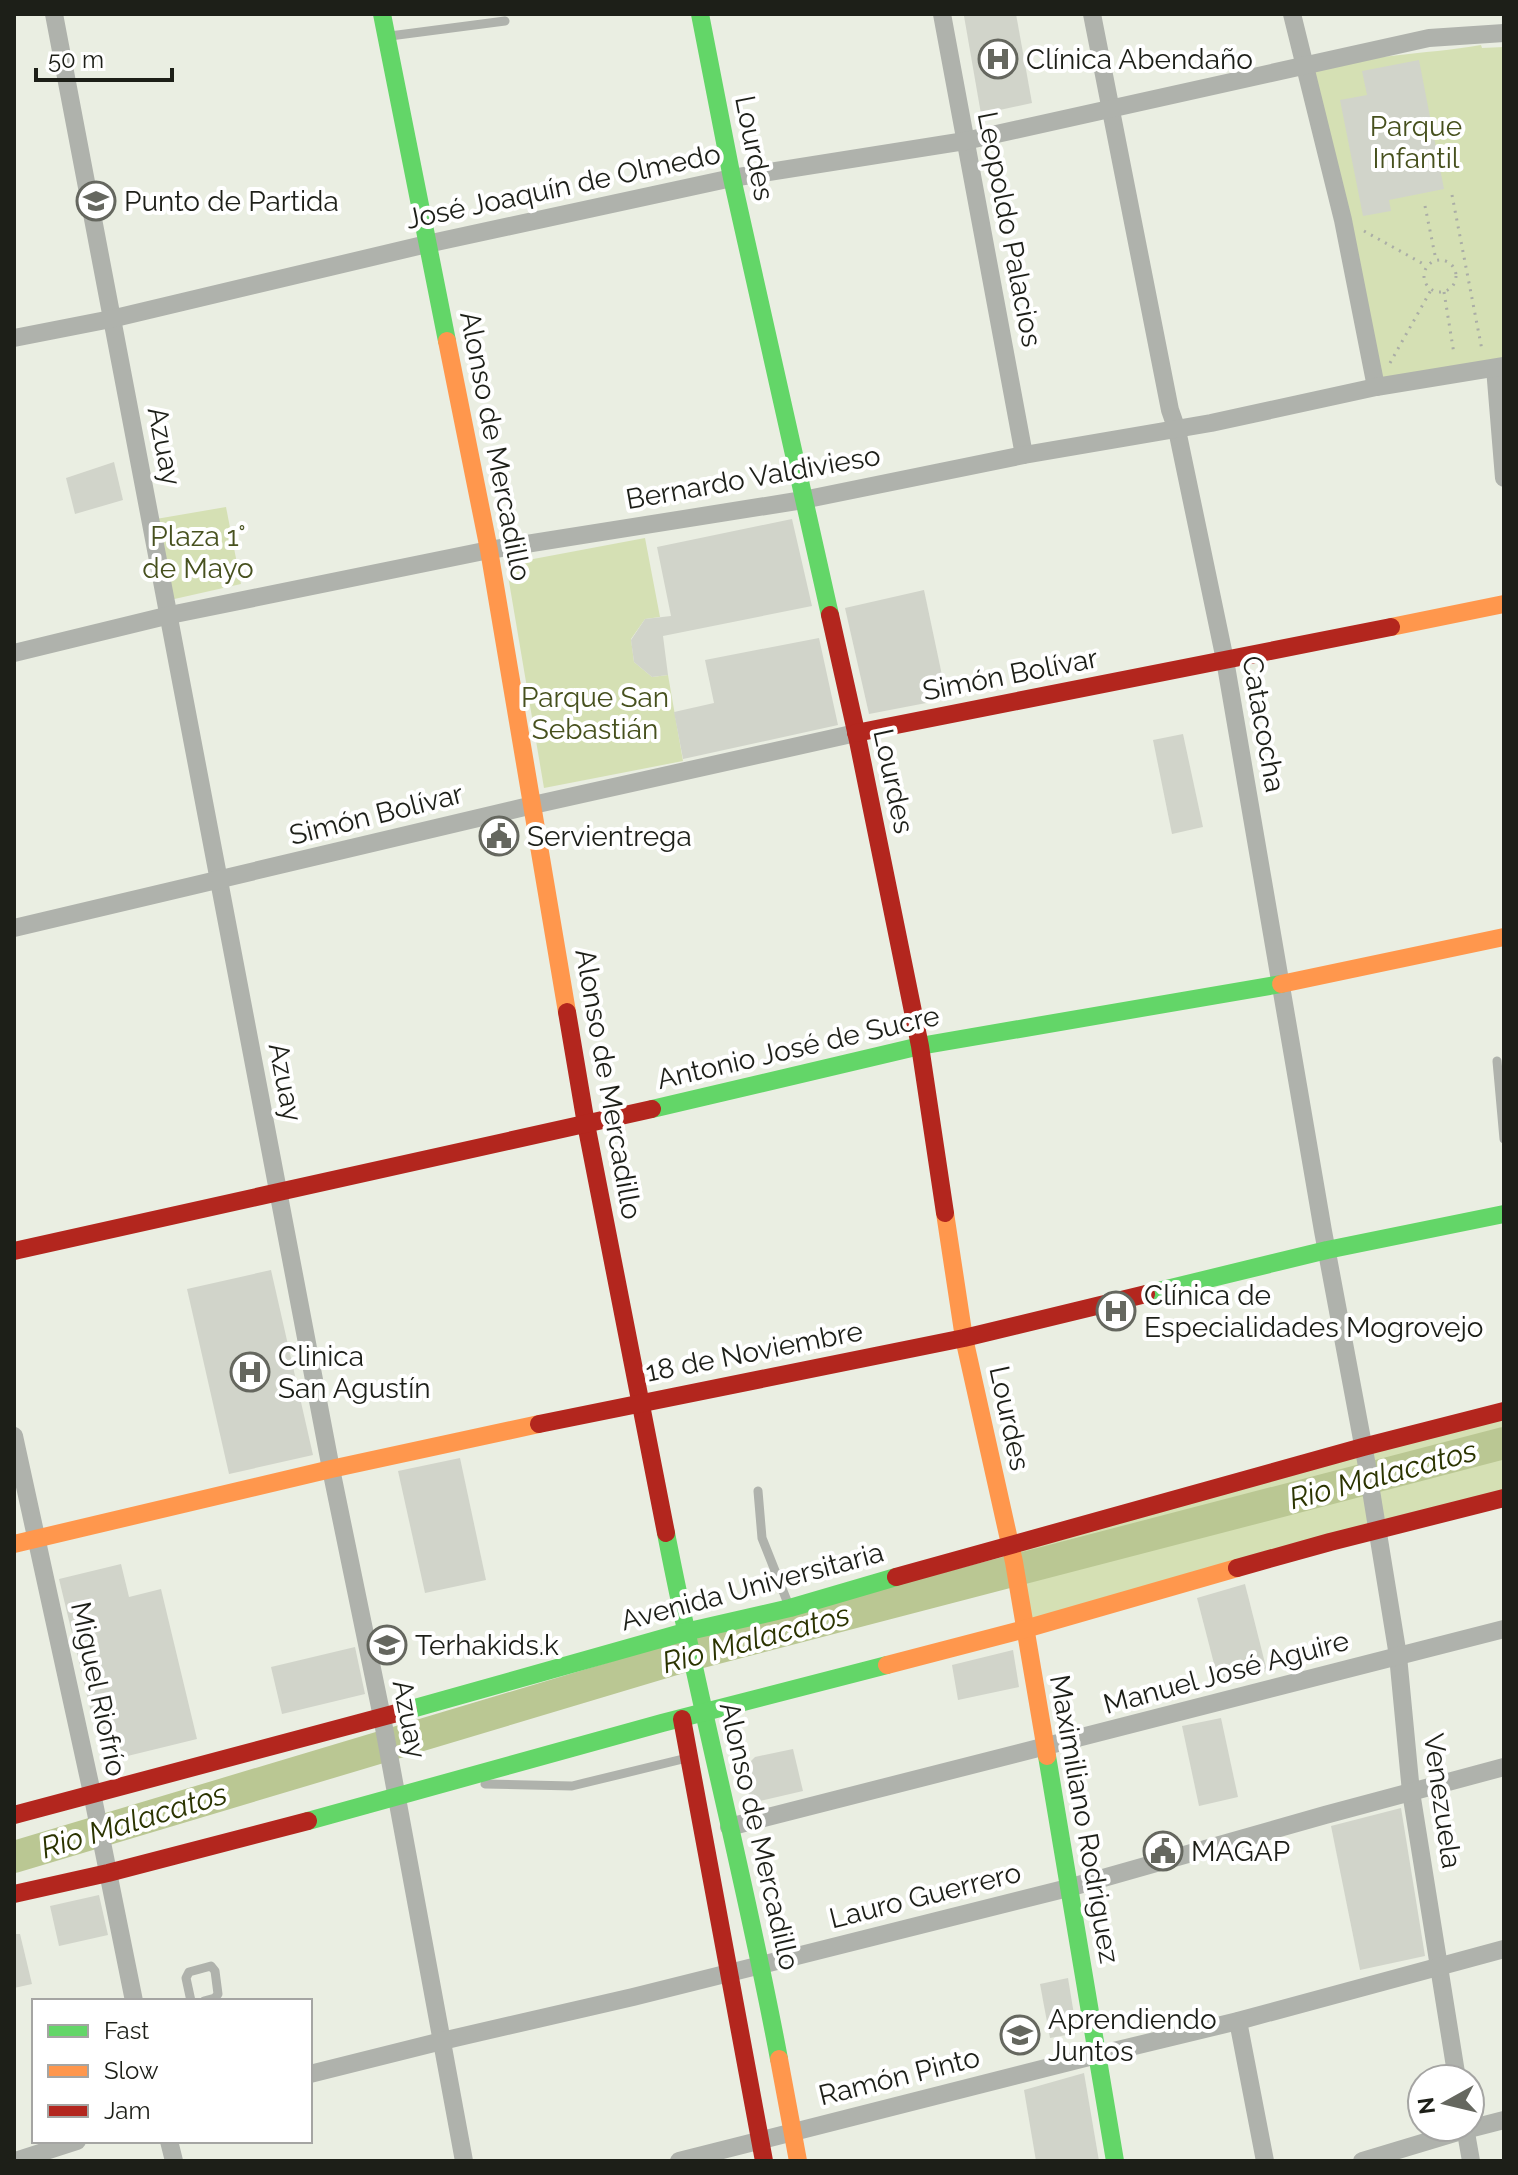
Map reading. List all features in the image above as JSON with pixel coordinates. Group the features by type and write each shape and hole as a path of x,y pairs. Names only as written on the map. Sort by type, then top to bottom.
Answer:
{"street":[{"name":"Azuay","path":"54,14 464,2161"},
{"name":"Alonso de Mercadillo","path":"382,14 489,550 586,1124 640,1403 687,1640 761,1964 798,2161"},
{"name":"Lourdes","path":"700,14 732,178 856,733 920,1046 964,1338 1021,1608"},
{"name":"Leopoldo Palacios","path":"942,14 1024,455"},
{"name":"Catacocha","path":"1092,14 1170,410 1177,430 1225,660 1367,1466"},
{"path":"1292,14 1343,220 1376,387"},
{"name":"José Joaquín de Olmedo","path":"14,338 111,319 427,244 732,178 965,141 1429,38 1504,33"},
{"path":"1495,368 1504,478"},
{"name":"Bernardo Valdivieso","path":"14,653 170,615 489,550 803,500 1024,455 1177,430 1376,387 1495,368"},
{"name":"Simón Bolívar","path":"14,928 533,805 856,733 1504,604"},
{"name":"Antonio José de Sucre","path":"14,1251 920,1046 1281,984 1504,937"},
{"name":"18 de Noviembre","path":"14,1544 331,1469 964,1338 1327,1250 1504,1214"},
{"name":"Avenida Universitaria","path":"14,1815 94,1800 383,1725 790,1608 1011,1553 1363,1447 1504,1411"},
{"name":"Miguel Riofrío","path":"14,1436 94,1800 134,1999"},
{"name":"Venezuela","path":"1367,1466 1398,1656 1411,1792 1455,2063"},
{"path":"14,1894 395,1793 450,1783 682,1719 702,1709 1025,1629 1376,1522 1504,1498"},
{"name":"Maximiliano Rodriguez","path":"1021,1608 1115,2161"},
{"name":"Manuel José Aguire","path":"729,1827 1504,1629"},
{"name":"Alonso de Mercadillo","path":"682,1719 764,2161"},
{"name":"Lauro Guerrero","path":"312,2074 1068,1888 1504,1767"},
{"path":"696,1796 720,1790"},
{"name":"Ramón Pinto","path":"679,2161 1238,2021 1504,1949"},
{"path":"1238,2021 1265,2161"},
{"path":"15,2161 71,2143"},
{"path":"1362,2161 1418,2143"}],"lane":[{"path":"386,37 505,21"},
{"path":"1497,1061 1504,1139"},
{"path":"758,1491 762,1538 790,1608"},
{"path":"450,1783 572,1786 689,1758"},
{"path":"191,1999 186,1978 189,1972 211,1966 215,1971 218,1994 211,1999"}],"path":[{"path":"1452,195 1468,272 1495,368"},
{"path":"1425,206 1436,260"},
{"path":"1343,220 1427,266"},
{"path":"1436,260 1446,261 1456,274 1454,284 1444,292 1431,290 1424,282 1424,271 1436,260"},
{"path":"1456,274 1468,272"},
{"path":"1376,387 1431,290"},
{"path":"1444,292 1457,374"}],"green space":[{"name":"Parque Infantil","path":"1481,45 1482,48 1504,47 1504,366 1376,387 1307,73 1371,58"},
{"name":"Plaza 1° de Mayo","path":"226,507 241,584 170,600 156,519"},
{"name":"Parque San Sebastián","path":"645,538 660,617 645,619 631,639 634,662 652,677 668,675 683,761 544,788 506,564"},
{"path":"1504,1412 1504,1498 1025,1629 1009,1544"}],"building":[{"name":"Clínica Abendaño","path":"1016,14 1032,103 981,114 964,16"},
{"path":"1419,60 1444,189 1389,200 1391,211 1363,216 1340,100 1367,95 1362,71"},
{"path":"114,462 123,500 75,514 66,478"},
{"path":"792,519 812,606 663,636 668,675 652,677 634,662 631,640 645,619 671,616 657,547"},
{"path":"924,590 947,699 869,714 845,608"},
{"path":"819,638 838,725 683,759 674,712 714,703 705,660"},
{"path":"1183,734 1203,827 1172,834 1153,740"},
{"name":"Clinica San Agustín","path":"271,1270 313,1455 229,1474 187,1289"},
{"path":"460,1458 486,1580 425,1593 398,1471"},
{"path":"121,1564 129,1597 161,1589 197,1739 103,1762 59,1579"},
{"path":"1245,1584 1267,1671 1219,1683 1197,1598"},
{"path":"355,1647 365,1694 282,1714 271,1667"},
{"path":"1013,1650 1019,1687 958,1700 952,1665"},
{"path":"1221,1718 1238,1797 1199,1806 1182,1726"},
{"path":"793,1749 803,1791 751,1803 743,1769 755,1757"},
{"path":"1401,1808 1425,1956 1360,1970 1331,1826"},
{"path":"99,1895 108,1935 59,1946 50,1906"},
{"path":"14,1934 20,1934 32,1984 14,1988"},
{"path":"1068,1978 1077,2033 1050,2038 1040,1984"},
{"path":"1084,2073 1099,2161 1036,2161 1024,2090"}],"waterway":[{"name":"Rio Malacatos","path":"14,1857 682,1657 1504,1443"}],"traffic: fast":[{"path":"382,14 447,341"},
{"path":"700,14 732,178 830,615"},
{"path":"652,1109 920,1046 1281,984"},
{"path":"1146,1294 1327,1250 1504,1214"},
{"path":"666,1533 779,2059"},
{"path":"408,1710 685,1632 790,1608 896,1577"},
{"path":"308,1821 662,1723 887,1665"},
{"path":"1047,1756 1115,2161"}],"traffic: slow":[{"path":"447,341 489,550 567,1012"},
{"path":"1391,627 1504,604"},
{"path":"1281,984 1504,937"},
{"path":"945,1213 964,1338 1014,1562 1047,1756"},
{"path":"14,1544 331,1469 539,1424"},
{"path":"887,1665 1237,1568"},
{"path":"779,2059 798,2161"}],"traffic: jam":[{"path":"830,615 920,1046 945,1213"},
{"path":"856,733 1391,627"},
{"path":"567,1012 666,1533"},
{"path":"14,1251 652,1109"},
{"path":"539,1424 964,1338 1146,1294"},
{"path":"896,1577 1363,1447 1504,1411"},
{"path":"1237,1568 1504,1498"},
{"path":"14,1815 408,1710"},
{"path":"682,1719 764,2161"},
{"path":"14,1894 308,1821"}],"place":[{"name":"Clínica Abendaño","path":"998,59"},
{"name":"Punto de Partida","path":"96,201"},
{"name":"Servientrega","path":"499,836"},
{"name":"Clínica de Especialidades Mogrovejo","path":"1116,1311"},
{"name":"Clinica San Agustín","path":"250,1372"},
{"name":"Terhakids.k","path":"387,1645"},
{"name":"MAGAP","path":"1163,1851"},
{"name":"Aprendiendo Juntos","path":"1020,2035"}]}
